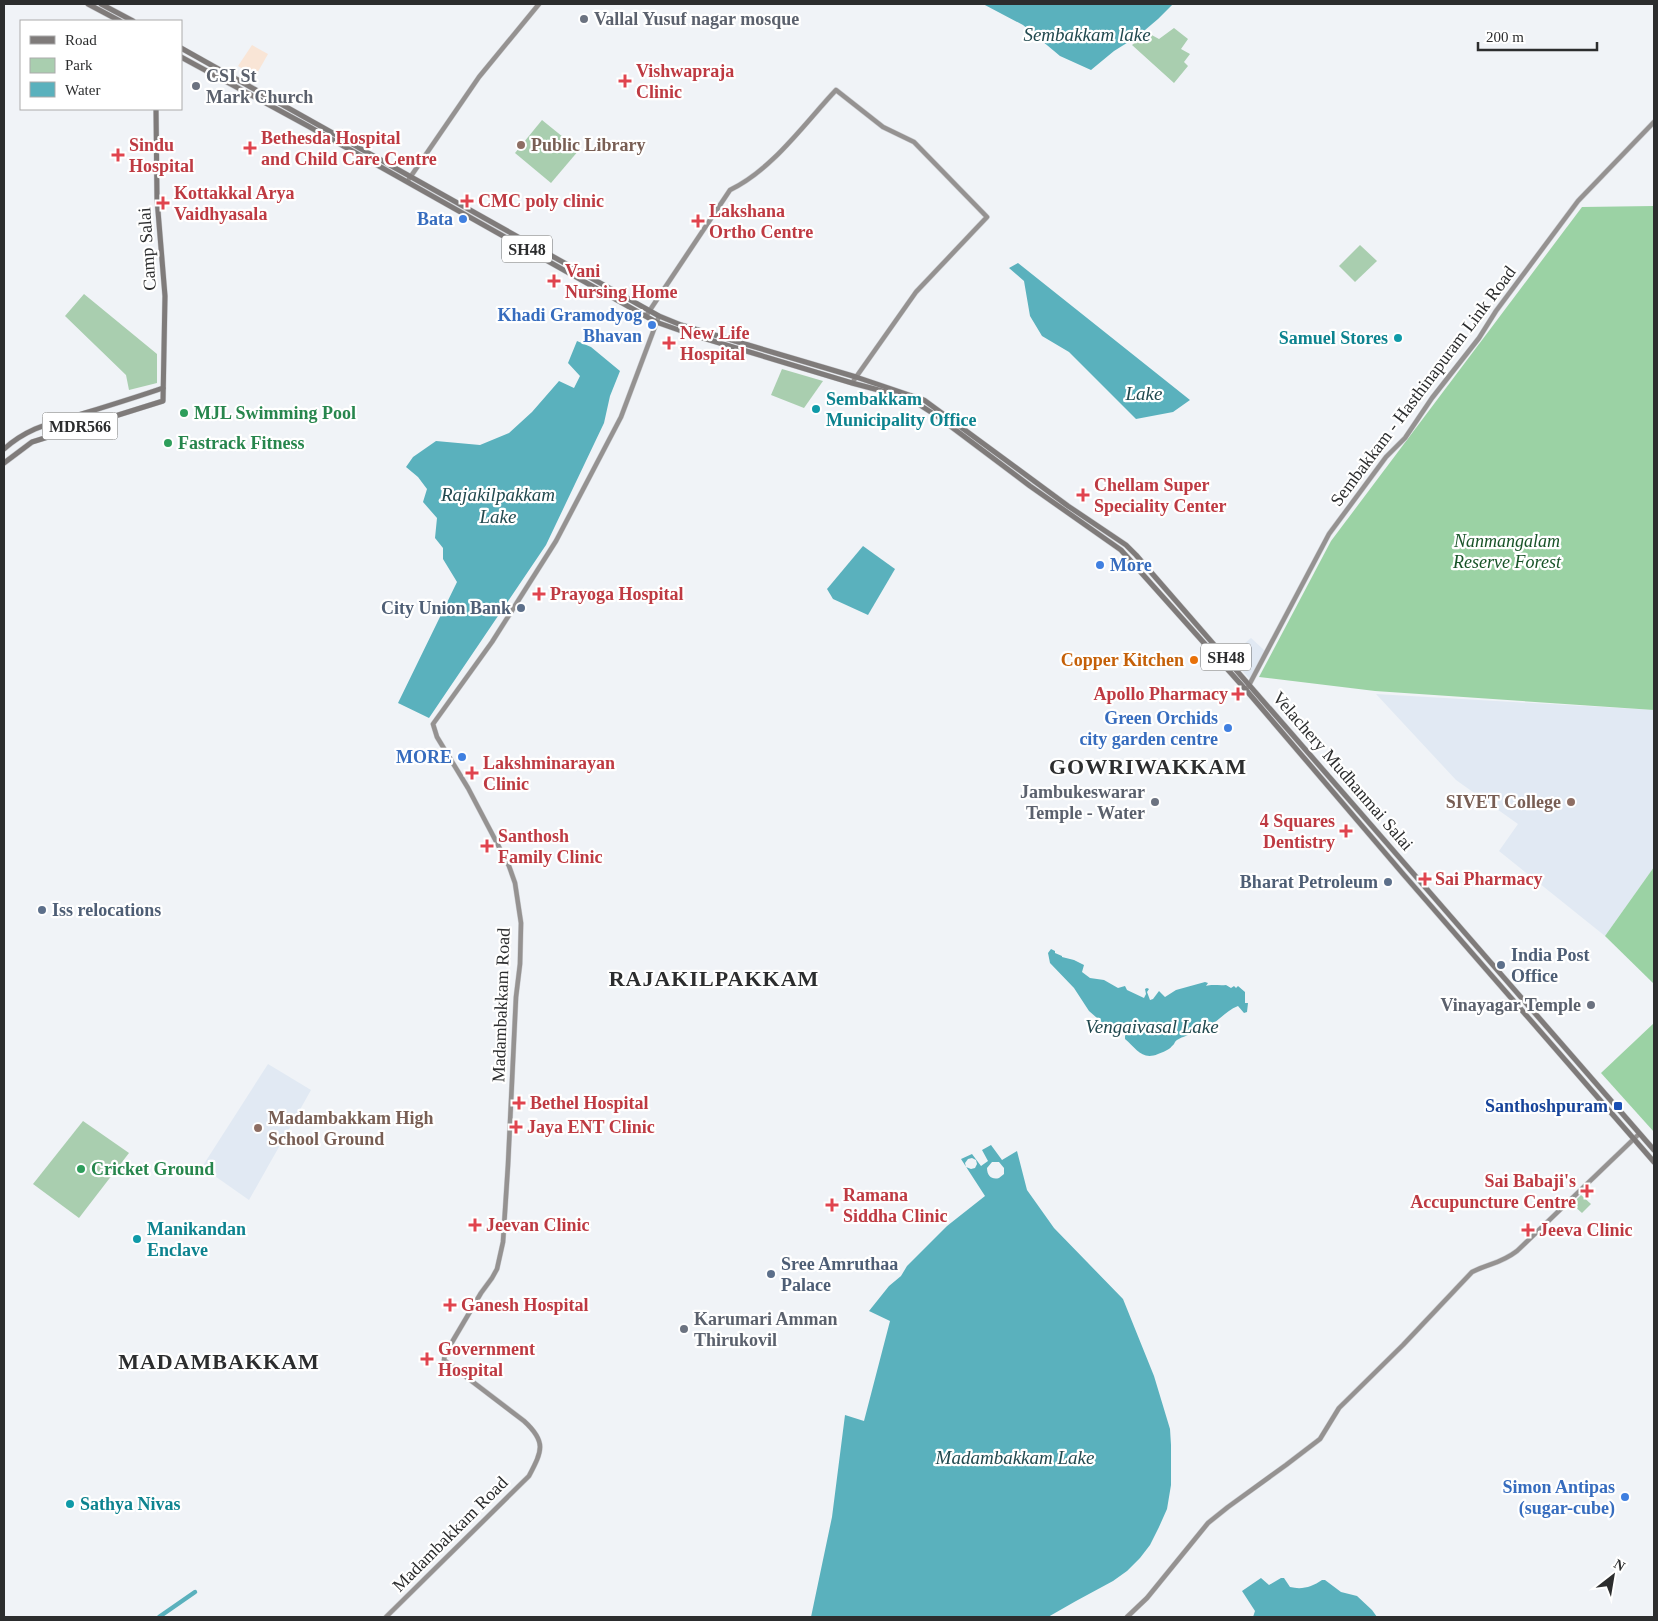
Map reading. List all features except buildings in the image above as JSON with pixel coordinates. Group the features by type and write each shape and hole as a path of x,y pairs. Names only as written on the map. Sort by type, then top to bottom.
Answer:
{"main road":[{"path":"88,4 118,20"},
{"path":"101,4 131,20"},
{"name":"Velachery Mudhanmai Salai","path":"182,49 649,310 657,319 693,336 909,398 1121,550 1246,690 1654,1162"},
{"name":"Velachery Mudhanmai Salai","path":"182,58 646,316 856,377 924,400 1068,506 1126,545 1250,684 1654,1150"},
{"name":"Camp Salai","path":"4,463 32,442 163,401 165,296 157,199 156,110"},
{"name":"MDR566","path":"4,449 14,440 32,429 163,388"},
{"path":"1148,580 1153,575"}],"street":[{"path":"407,183 479,78 539,4"},
{"path":"646,316 730,190 739,186 776,156 836,90 883,127 914,142 988,217 916,292 852,383"},
{"name":"Sembakkam - Hasthinapuram Link Road","path":"1246,690 1329,534 1386,457 1405,438 1432,398 1479,338 1496,311 1578,200 1654,122"},
{"name":"Madambakkam Road","path":"386,1617 529,1476 537,1459 540,1445 536,1432 524,1421 444,1360 445,1354 458,1332 495,1274 503,1242 516,997 520,964 520,923 515,883 509,866 468,788 437,737 433,724 492,642 556,541 621,417 657,319"},
{"path":"1127,1617 1147,1598 1208,1524 1320,1439 1339,1408 1403,1345 1472,1272 1484,1266 1505,1260 1517,1251 1639,1134"}],"shaded area":[{"path":"252,45 268,54 255,77 238,66"},
{"path":"1251,638 1265,651 1250,679 1229,657"},
{"name":"SIVET College","path":"1376,694 1654,710 1654,867 1605,936 1499,851 1518,824 1456,780"},
{"name":"Madambakkam High School Ground","path":"268,1064 311,1090 249,1200 202,1167"}],"green space":[{"path":"1174,28 1188,39 1181,49 1190,54 1184,62 1188,66 1174,83 1132,45 1148,33 1159,39"},
{"path":"542,120 579,150 551,183 515,153"},
{"name":"Nanmangalam Reserve Forest","path":"1654,206 1654,710 1375,691 1259,677 1331,541 1582,207"},
{"path":"1360,245 1377,261 1355,282 1339,266"},
{"path":"84,294 157,354 157,383 129,390 126,375 65,316"},
{"path":"782,369 823,381 804,408 771,395"},
{"path":"1654,867 1654,984 1605,936"},
{"path":"1654,1023 1654,1132 1601,1073"},
{"name":"Cricket Ground","path":"83,1121 129,1153 79,1218 33,1184"},
{"path":"1581,1195 1591,1204 1582,1213 1572,1204"}],"water":[{"name":"Sembakkam lake","path":"983,4 1173,4 1138,36 1114,51 1091,70 1060,56 1023,25"},
{"name":"Lake","path":"1018,263 1190,400 1173,412 1136,419 1069,352 1042,336 1030,316 1024,281 1009,268"},
{"name":"Rajakilpakkam Lake","path":"577,341 591,347 620,371 610,396 604,423 546,545 429,718 398,703 457,582 443,559 443,548 435,538 437,518 423,502 427,489 418,477 406,467 413,457 436,441 480,445 509,433 532,412 559,381 574,388 580,376 568,363"},
{"path":"863,546 895,569 868,615 833,599 827,589"},
{"name":"Vengaivasal Lake","path":"1051,949 1062,957 1084,965 1082,972 1090,978 1104,980 1118,988 1125,986 1127,990 1144,998 1146,994 1145,989 1149,989 1147,992 1150,1000 1159,991 1165,997 1176,990 1205,982 1208,983 1206,986 1226,985 1236,988 1238,986 1245,992 1245,1003 1248,1003 1247,1012 1244,1013 1238,1006 1233,1008 1211,1025 1201,1029 1201,1033 1199,1034 1194,1030 1177,1040 1166,1051 1152,1056 1143,1055 1125,1039 1125,1032 1110,1025 1105,1025 1089,1011 1074,988 1050,963 1048,953"},
{"name":"Madambakkam Lake","path":"991,1145 1002,1160 1017,1151 1027,1190 1054,1228 1123,1299 1154,1376 1170,1429 1171,1485 1167,1509 1150,1545 1127,1571 1113,1581 1048,1617 811,1617 832,1517 845,1415 864,1421 890,1321 869,1311 889,1286 901,1276 907,1266 947,1226 985,1196 966,1167 961,1159 972,1154 981,1166 988,1161 982,1150","holes":["972,1158 976,1160 977,1164 975,1168 971,1169 966,1167 965,1163 968,1159","992,1162 999,1162 1004,1168 1004,1174 999,1178 992,1178 987,1168"]},
{"path":"1261,1578 1269,1585 1284,1578 1290,1587 1299,1588 1311,1586 1325,1580 1341,1592 1357,1596 1377,1617 1253,1617 1255,1611 1242,1591"}],"waterway":[{"path":"159,1617 195,1592"}],"place":[{"name":"Vallal Yusuf nagar mosque","path":"584,19"},
{"name":"Vishwapraja Clinic","path":"625,81"},
{"name":"CSI St Mark Church","path":"196,86"},
{"name":"Public Library","path":"521,145"},
{"name":"Bethesda Hospital and Child Care Centre","path":"250,148"},
{"name":"Sindu Hospital","path":"118,155"},
{"name":"CMC poly clinic","path":"467,201"},
{"name":"Kottakkal Arya Vaidhyasala","path":"163,203"},
{"name":"Bata","path":"463,219"},
{"name":"Lakshana Ortho Centre","path":"698,221"},
{"name":"Vani Nursing Home","path":"554,281"},
{"name":"Khadi Gramodyog Bhavan","path":"652,325"},
{"name":"Samuel Stores","path":"1398,338"},
{"name":"New Life Hospital","path":"669,343"},
{"name":"Sembakkam Municipality Office","path":"816,409"},
{"name":"MJL Swimming Pool","path":"184,413"},
{"name":"Fastrack Fitness","path":"168,443"},
{"name":"Chellam Super Speciality Center","path":"1083,495"},
{"name":"More","path":"1100,565"},
{"name":"Prayoga Hospital","path":"539,594"},
{"name":"City Union Bank","path":"521,608"},
{"name":"Copper Kitchen","path":"1194,660"},
{"name":"Apollo Pharmacy","path":"1238,694"},
{"name":"Green Orchids city garden centre","path":"1228,728"},
{"name":"MORE","path":"462,757"},
{"name":"Lakshminarayan Clinic","path":"472,773"},
{"name":"Jambukeswarar Temple - Water","path":"1155,802"},
{"name":"SIVET College","path":"1571,802"},
{"name":"4 Squares Dentistry","path":"1346,831"},
{"name":"Santhosh Family Clinic","path":"487,846"},
{"name":"Sai Pharmacy","path":"1425,879"},
{"name":"Bharat Petroleum","path":"1388,882"},
{"name":"Iss relocations","path":"42,910"},
{"name":"India Post Office","path":"1501,965"},
{"name":"Vinayagar Temple","path":"1591,1005"},
{"name":"Bethel Hospital","path":"519,1103"},
{"name":"Santhoshpuram","path":"1618,1106"},
{"name":"Jaya ENT Clinic","path":"516,1127"},
{"name":"Madambakkam High School Ground","path":"258,1128"},
{"name":"Cricket Ground","path":"81,1169"},
{"name":"Sai Babaji's Accupuncture Centre","path":"1587,1191"},
{"name":"Ramana Siddha Clinic","path":"832,1205"},
{"name":"Jeevan Clinic","path":"475,1225"},
{"name":"Jeeva Clinic","path":"1528,1230"},
{"name":"Manikandan Enclave","path":"137,1239"},
{"name":"Sree Amruthaa Palace","path":"771,1274"},
{"name":"Ganesh Hospital","path":"450,1305"},
{"name":"Karumari Amman Thirukovil","path":"684,1329"},
{"name":"Government Hospital","path":"427,1359"},
{"name":"Simon Antipas (sugar-cube)","path":"1625,1497"},
{"name":"Sathya Nivas","path":"70,1504"}],"district":[{"name":"GOWRIWAKKAM","path":"1148,766"},
{"name":"RAJAKILPAKKAM","path":"714,978"},
{"name":"MADAMBAKKAM","path":"219,1361"}]}
